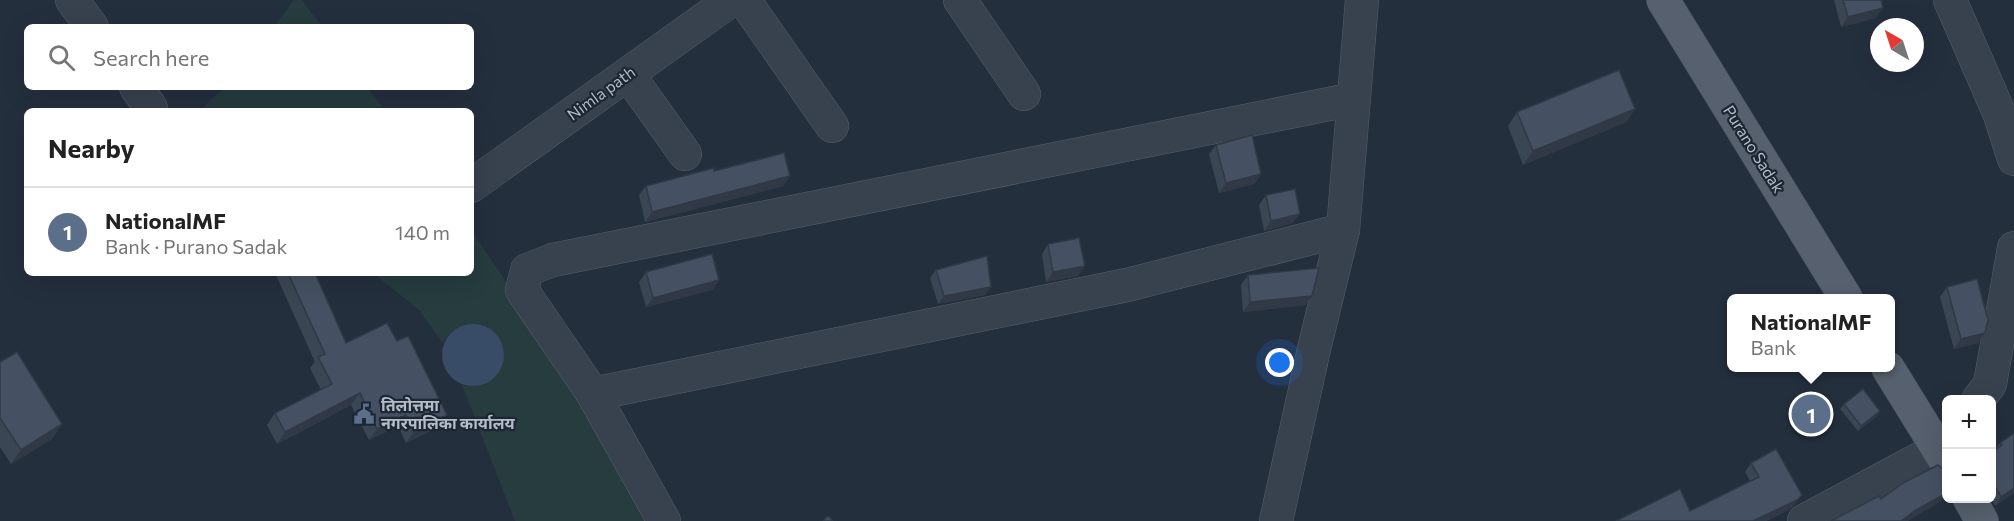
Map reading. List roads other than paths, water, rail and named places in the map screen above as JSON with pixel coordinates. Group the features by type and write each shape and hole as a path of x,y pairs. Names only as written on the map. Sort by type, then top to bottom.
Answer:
{"main road":[{"name":"Purano Sadak","path":"1663,0 1844,294"},
{"path":"1891,372 1943,449"},
{"path":"1972,503 1982,521"}],"street":[{"path":"72,0 90,24"},
{"name":"Nimla path","path":"474,184 731,0"},
{"path":"744,0 832,126"},
{"path":"960,0 1024,94"},
{"path":"1276,521 1343,230 1362,0"},
{"path":"1950,0 2000,115 2014,159"},
{"path":"628,74 685,154"},
{"path":"664,521 592,394 522,290 527,270 564,258 1354,99"},
{"path":"592,394 1126,285 1343,230"},
{"path":"1981,395 1990,384 2014,248"},
{"path":"1804,521 1942,451"}],"water":[{"path":"467,324 479,324 495,333 502,343 504,355 502,367 495,377 479,386 467,386 456,381 447,372 442,361 442,349 447,338 456,329"}],"place":[{"name":"तिलोत्तमा नगरपालिका कार्यालय","path":"364,414"},
{"name":"NationalMF","path":"1811,414"}]}
